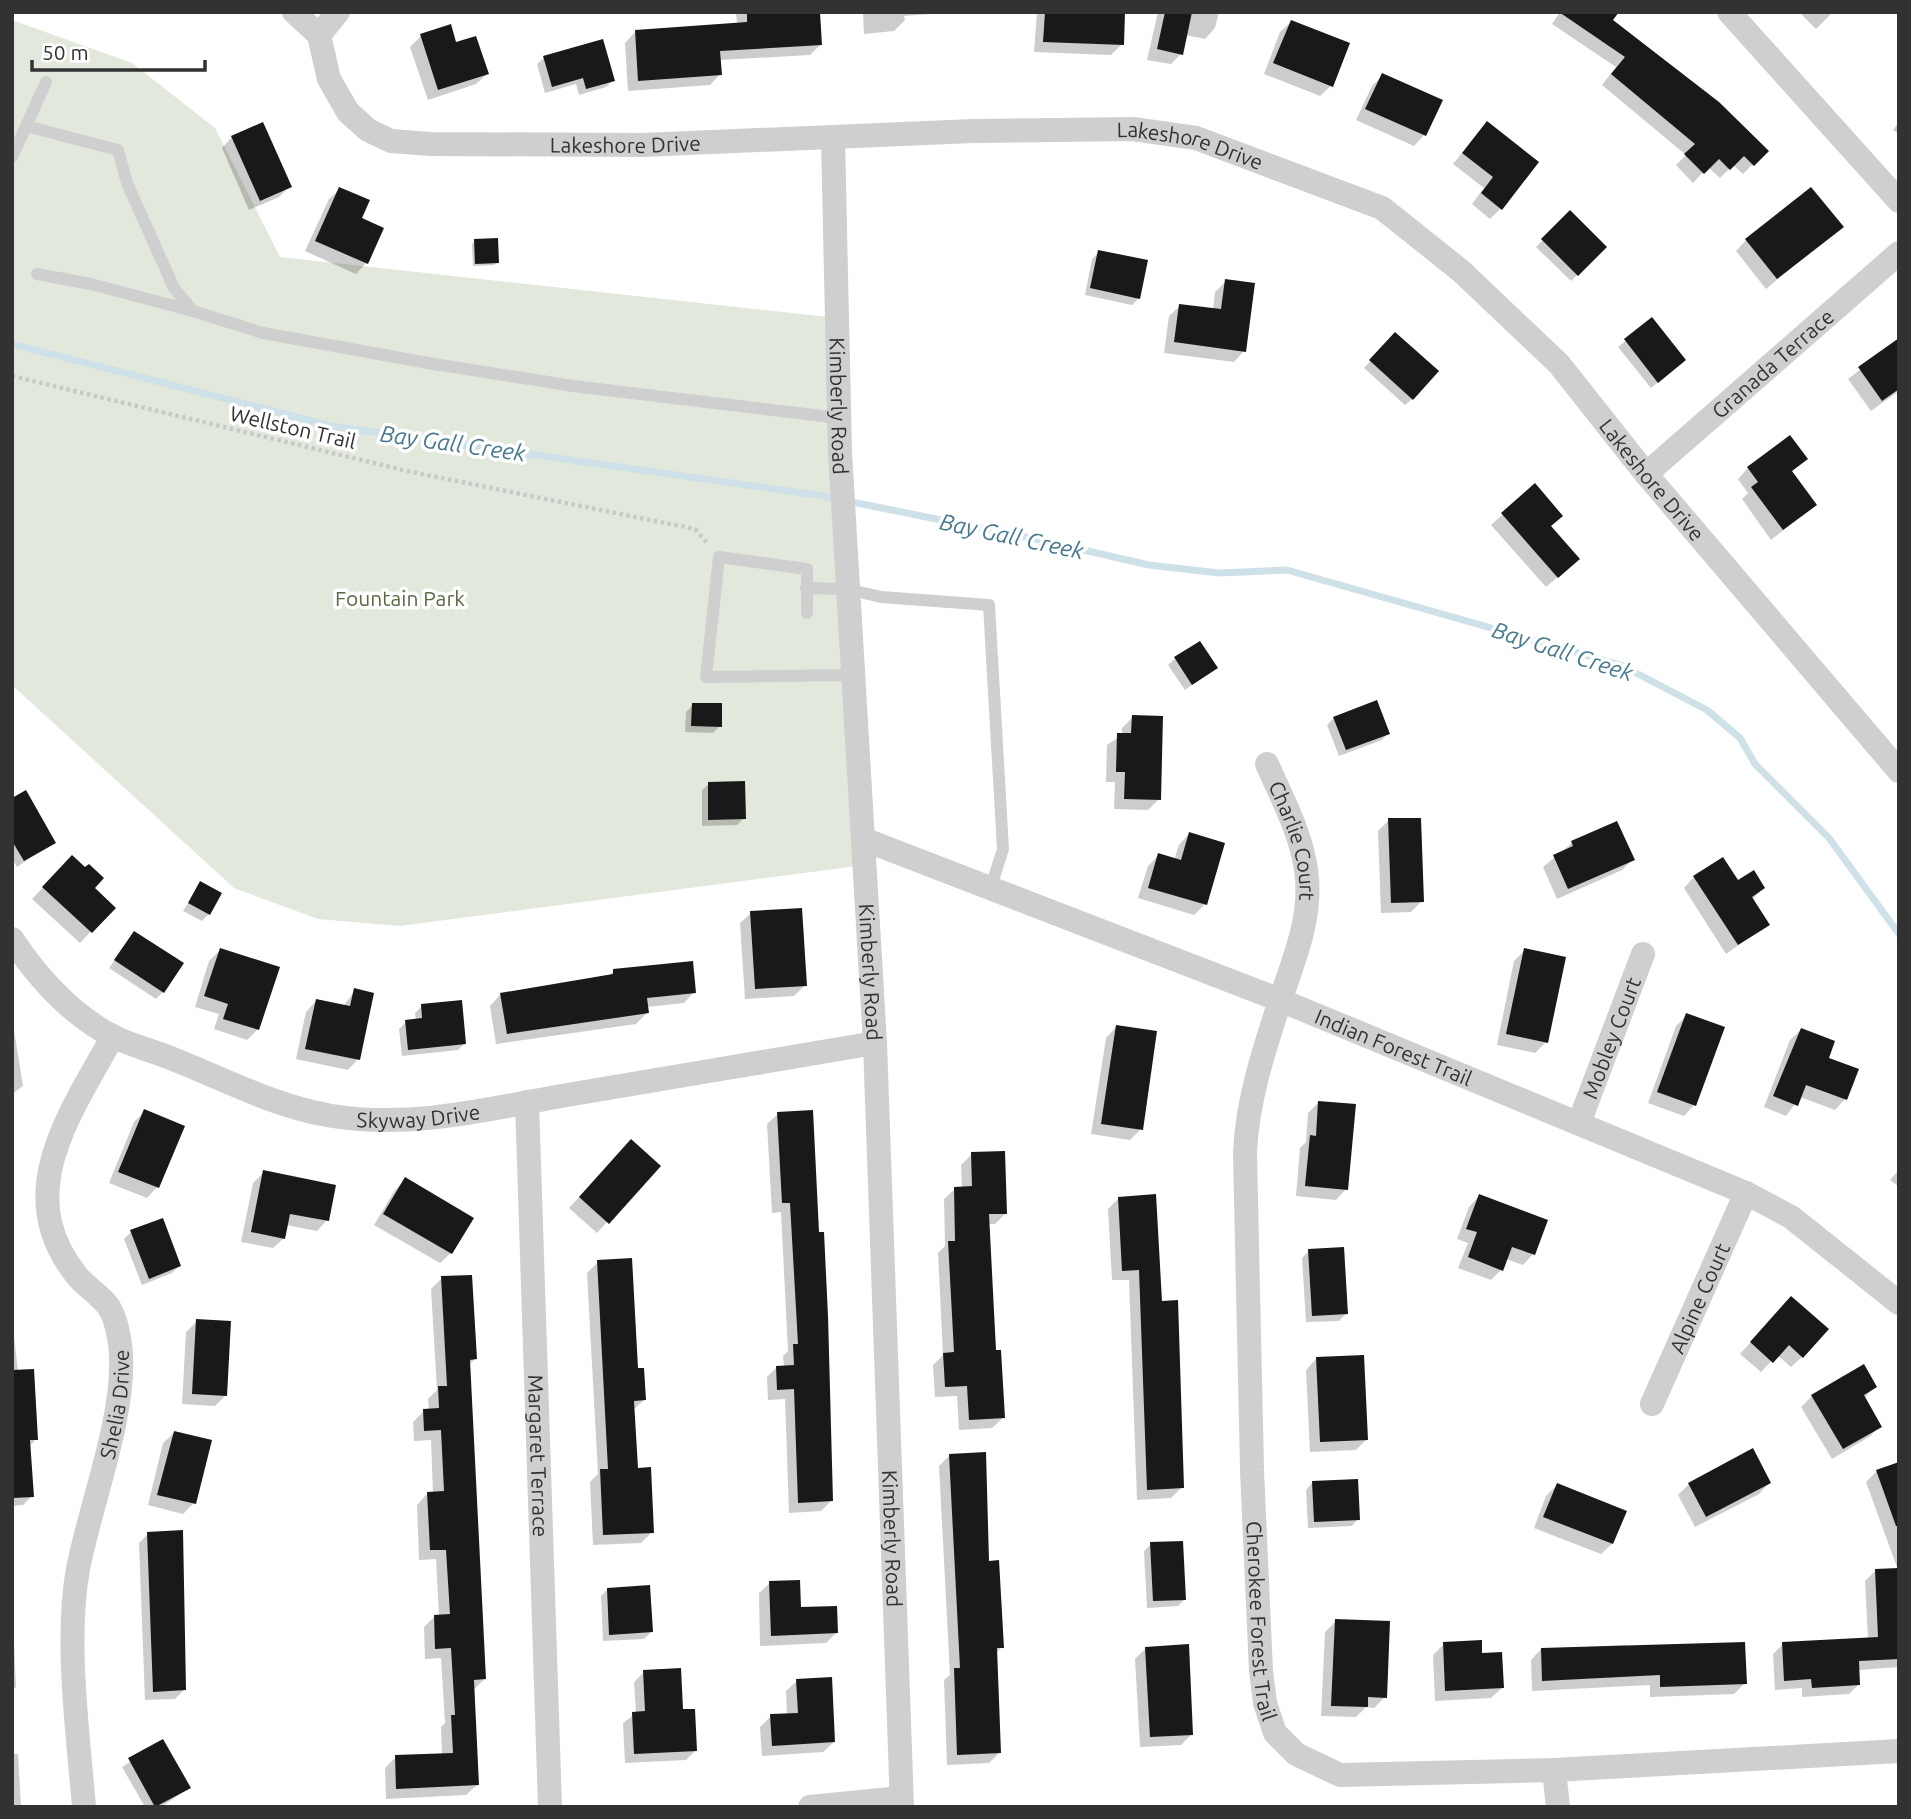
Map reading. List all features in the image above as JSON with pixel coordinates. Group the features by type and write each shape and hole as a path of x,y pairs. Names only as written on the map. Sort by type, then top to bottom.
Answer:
{"street":[{"path":"295,12 319,35 338,12"},
{"path":"1729,12 1899,201"},
{"name":"Lakeshore Drive","path":"319,35 329,79 348,112 368,130 391,141 430,144 642,145 973,131 1133,129 1196,138 1382,208 1461,271 1559,364 1646,474 1899,771"},
{"name":"Kimberly Road","path":"833,138 840,452 875,1043 902,1802"},
{"name":"Granada Terrace","path":"1646,474 1899,253"},
{"name":"Charlie Court","path":"1267,764 1294,825 1307,872 1305,921 1280,1000"},
{"name":"Indian Forest Trail","path":"863,839 1280,1000 1746,1193 1791,1217 1899,1303"},
{"name":"Skyway Drive","path":"12,939 34,972 70,1007 113,1037 174,1059 250,1093 331,1116 395,1122 461,1117 527,1102 875,1043"},
{"name":"Mobley Court","path":"1579,1123 1643,954"},
{"name":"Cherokee Forest Trail","path":"1280,1000 1246,1125 1245,1153 1252,1470 1261,1671 1265,1703 1275,1733 1296,1755 1340,1775 1554,1770 1899,1751"},
{"name":"Shelia Drive","path":"84,1807 75,1670 78,1572 118,1402 122,1356 111,1310 78,1277 56,1244 45,1200 49,1165 85,1086 113,1037"},
{"name":"Margaret Terrace","path":"527,1102 550,1807"},
{"name":"Alpine Court","path":"1652,1404 1746,1193"},
{"path":"1554,1770 1558,1807"},
{"path":"810,1807 902,1802"}],"lane":[{"path":"12,157 46,82"},
{"path":"26,126 118,150 127,183 174,288 193,311"},
{"path":"37,274 90,284 263,333 428,363 573,386 839,418"},
{"path":"807,613 807,569 719,557 706,677 852,675"},
{"path":"806,588 847,589 881,597 989,606 1003,849 991,887"}],"path":[{"name":"Wellston Trail","path":"12,376 407,471 695,529 719,557"}],"green space":[{"name":"Fountain Park","path":"12,20 132,63 215,128 280,257 837,318 865,865 400,926 318,919 234,888 12,685"}],"building":[{"path":"747,12 820,12 822,45 720,51 722,75 638,81 635,30 747,22"},
{"path":"1045,12 1125,12 1124,45 1043,42"},
{"path":"1165,12 1192,12 1183,55 1157,49"},
{"path":"1559,12 1619,12 1613,20 1719,102 1769,151 1754,166 1744,156 1730,170 1719,159 1704,174 1684,154 1695,144 1611,74 1625,57"},
{"path":"1291,20 1350,43 1333,87 1273,63"},
{"path":"451,24 456,42 476,36 489,74 438,90 420,34"},
{"path":"603,39 615,81 586,89 583,78 552,87 543,56"},
{"path":"1382,73 1443,100 1426,136 1365,109"},
{"path":"1487,121 1539,162 1502,210 1481,193 1493,177 1462,153"},
{"path":"263,122 292,187 260,201 231,136"},
{"path":"339,187 370,200 362,218 384,228 368,264 315,241"},
{"path":"1811,187 1844,227 1777,279 1745,239"},
{"path":"1570,210 1607,247 1578,276 1541,239"},
{"path":"498,238 499,263 475,264 474,239"},
{"path":"1098,250 1148,260 1140,299 1090,288"},
{"path":"1225,279 1255,283 1246,352 1174,342 1179,304 1221,309"},
{"path":"1652,317 1686,360 1658,383 1624,339"},
{"path":"1395,332 1439,371 1413,400 1369,360"},
{"path":"1899,338 1899,389 1882,401 1858,367"},
{"path":"1790,435 1808,459 1792,471 1817,505 1783,530 1751,487 1758,482 1747,467"},
{"path":"1535,483 1563,516 1551,526 1580,559 1558,578 1501,513"},
{"path":"1200,641 1218,668 1192,685 1174,657"},
{"path":"1377,700 1390,734 1346,750 1333,717"},
{"path":"692,703 722,703 722,727 691,726"},
{"path":"1132,715 1163,716 1161,800 1124,799 1125,772 1116,772 1117,733 1131,733"},
{"path":"745,781 746,819 708,820 708,782"},
{"path":"26,790 56,843 24,861 12,841 12,798"},
{"path":"1388,818 1421,818 1424,902 1391,903"},
{"path":"1617,821 1635,860 1568,889 1553,855 1573,846 1571,841"},
{"path":"1189,832 1225,843 1207,905 1148,888 1158,853 1181,860"},
{"path":"72,855 85,867 89,864 104,878 95,888 116,908 92,933 42,887"},
{"path":"1723,857 1738,880 1754,870 1765,888 1752,897 1770,925 1738,945 1693,876"},
{"path":"200,881 222,893 210,915 188,903"},
{"path":"802,908 807,986 755,989 750,911"},
{"path":"134,931 184,963 164,993 114,960"},
{"path":"220,948 280,967 259,1030 223,1019 228,1004 204,996"},
{"path":"1524,948 1566,957 1548,1043 1506,1034"},
{"path":"693,961 696,993 647,998 649,1013 507,1034 500,993 613,974 613,969"},
{"path":"354,988 374,993 360,1060 305,1049 316,999 350,1006"},
{"path":"462,1000 466,1044 408,1050 405,1020 422,1018 421,1004"},
{"path":"1686,1013 1725,1027 1696,1106 1657,1092"},
{"path":"1116,1025 1157,1031 1143,1130 1101,1124"},
{"path":"1801,1028 1835,1041 1829,1058 1859,1069 1847,1100 1806,1085 1798,1106 1773,1096"},
{"path":"1318,1101 1356,1104 1348,1190 1305,1186 1310,1135 1316,1136"},
{"path":"144,1109 185,1126 159,1188 118,1172"},
{"path":"813,1110 819,1232 824,1232 833,1501 798,1503 794,1389 777,1390 776,1366 794,1365 793,1344 798,1344 790,1203 782,1203 777,1112"},
{"path":"631,1139 661,1166 609,1224 579,1197"},
{"path":"1005,1151 1007,1214 989,1214 996,1350 1001,1350 1005,1418 969,1420 967,1386 945,1387 943,1353 954,1352 948,1241 955,1241 954,1187 972,1186 971,1152"},
{"path":"263,1170 336,1185 329,1221 290,1214 285,1239 251,1232"},
{"path":"405,1177 474,1218 452,1254 383,1214"},
{"path":"1156,1194 1162,1301 1178,1300 1184,1488 1147,1490 1139,1270 1122,1271 1118,1197"},
{"path":"1479,1194 1548,1220 1535,1255 1512,1247 1503,1271 1468,1257 1477,1232 1466,1229"},
{"path":"163,1218 181,1266 149,1279 130,1230"},
{"path":"1344,1247 1348,1314 1312,1316 1308,1249"},
{"path":"632,1258 638,1368 644,1368 646,1400 634,1401 638,1468 651,1467 654,1533 603,1535 600,1469 608,1469 597,1260"},
{"path":"472,1275 477,1359 470,1360 486,1679 474,1680 479,1785 396,1789 395,1755 453,1753 451,1715 455,1715 451,1648 435,1649 434,1615 450,1614 446,1550 430,1550 427,1492 444,1491 441,1430 424,1431 423,1409 439,1408 438,1386 447,1386 441,1276"},
{"path":"1791,1296 1829,1329 1803,1358 1789,1345 1773,1363 1750,1342"},
{"path":"196,1319 231,1321 227,1396 192,1394"},
{"path":"1364,1355 1368,1440 1320,1442 1316,1357"},
{"path":"1864,1364 1877,1387 1864,1395 1882,1427 1843,1449 1811,1395"},
{"path":"34,1369 38,1440 30,1440 34,1497 12,1498 12,1370"},
{"path":"174,1431 212,1440 196,1504 157,1495"},
{"path":"1753,1448 1771,1483 1706,1517 1688,1483"},
{"path":"986,1452 989,1561 999,1560 1004,1648 997,1648 1001,1753 957,1755 954,1668 960,1668 949,1454"},
{"path":"1899,1462 1899,1526 1896,1526 1876,1470"},
{"path":"1358,1479 1360,1520 1314,1522 1312,1481"},
{"path":"1557,1483 1627,1511 1613,1544 1543,1517"},
{"path":"183,1530 186,1690 153,1692 147,1532"},
{"path":"1183,1541 1186,1600 1153,1601 1150,1542"},
{"path":"1899,1568 1899,1659 1859,1661 1860,1685 1812,1688 1811,1679 1784,1681 1782,1642 1878,1637 1875,1569"},
{"path":"800,1580 801,1607 837,1606 838,1633 771,1636 769,1581"},
{"path":"650,1585 653,1632 609,1635 607,1588"},
{"path":"1335,1619 1390,1621 1387,1698 1368,1697 1368,1707 1331,1706"},
{"path":"1482,1640 1482,1653 1502,1652 1504,1688 1445,1691 1443,1642"},
{"path":"1745,1642 1747,1684 1660,1687 1660,1675 1542,1681 1541,1648"},
{"path":"1189,1644 1193,1735 1150,1737 1145,1647"},
{"path":"681,1668 683,1709 695,1709 697,1751 634,1754 632,1712 645,1711 643,1670"},
{"path":"832,1677 835,1742 772,1746 770,1714 798,1713 796,1679"},
{"path":"163,1739 191,1788 155,1807 128,1758"}],"waterway":[{"name":"Bay Gall Creek","path":"12,344 331,426 817,495 1149,565 1219,573 1287,570 1621,665 1707,710 1740,738 1755,764 1829,838 1899,934"}]}
